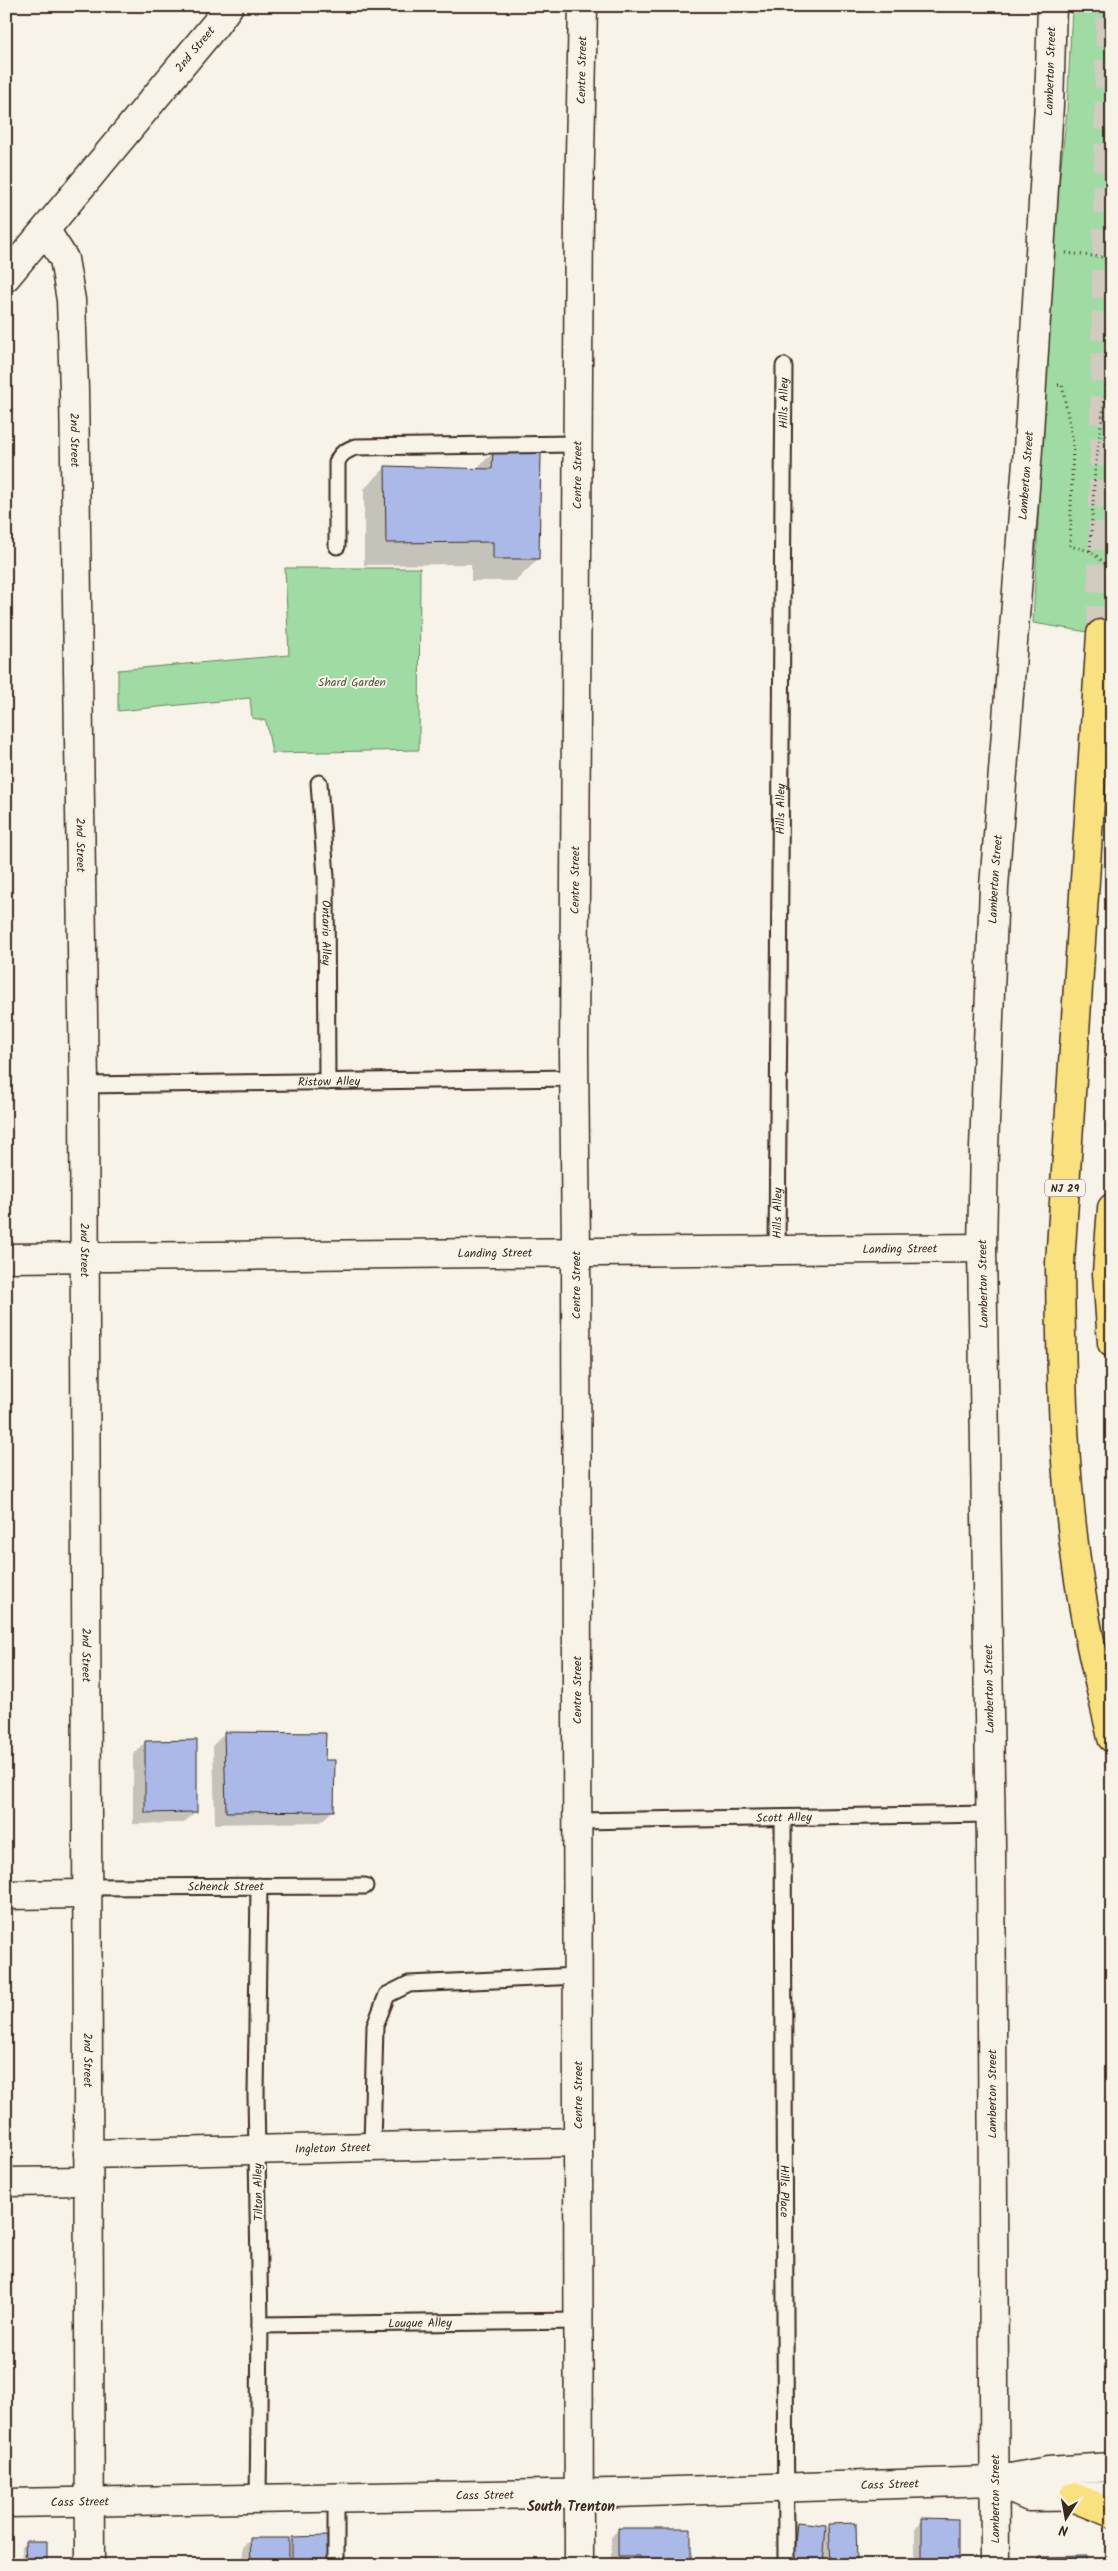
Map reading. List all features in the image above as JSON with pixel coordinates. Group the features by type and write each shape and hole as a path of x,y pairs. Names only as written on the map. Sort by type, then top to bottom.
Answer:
{"highway":[{"name":"NJ 29","path":"1101,634 1060,1263 1063,1434 1084,1615 1112,1738"},
{"path":"1112,1208 1107,1273 1112,1343"},
{"path":"1072,2497 1112,2513"}],"street":[{"name":"2nd Street","path":"90,2565 83,1257 84,1085 71,300 64,259 46,231 228,6"},
{"name":"Centre Street","path":"579,2565 580,2321 574,1078 583,6"},
{"name":"Lamberton Street","path":"995,2565 990,1814 982,1248 984,1148 994,887 1028,449 1049,105 1052,6"},
{"path":"6,277 46,231"},
{"name":"Landing Street","path":"6,1258 982,1248"},
{"name":"Schenck Street","path":"6,1895 87,1891"},
{"name":"Ingleton Street","path":"6,2182 88,2168 258,2149 578,2142"},
{"name":"Cass Street","path":"6,2503 784,2488 994,2481 1048,2471 1112,2467"},
{"name":"Cass Street","path":"994,2481 1029,2497 1112,2496"}],"lane":[{"name":"Hills Alley","path":"777,1251 784,366"},
{"path":"337,546 337,463 345,451 355,447 578,444"},
{"name":"Ontario Alley","path":"319,783 326,877 327,1082"},
{"name":"Ristow Alley","path":"84,1085 574,1078"},
{"name":"Scott Alley","path":"578,1821 990,1814"},
{"name":"Hills Place","path":"783,1819 786,2397 784,2488 786,2565"},
{"name":"Schenck Street","path":"87,1891 259,1886 365,1886"},
{"name":"Tilton Alley","path":"258,2498 260,2325 256,2095 259,1886"},
{"path":"372,2146 375,2026 387,1995 409,1984 578,1976"},
{"name":"Lougue Alley","path":"260,2325 580,2321"},
{"path":"336,2496 336,2565"}],"path":[{"path":"1090,550 1095,470 1110,359 1112,202"},
{"path":"1039,250 1110,258"},
{"path":"1054,384 1062,385 1073,442 1070,546 1090,550 1112,569"}],"green space":[{"path":"1072,6 1112,6 1112,636 1033,623 1051,256 1067,111"},
{"name":"Shard Garden","path":"285,568 420,568 419,750 272,753 266,721 252,718 250,698 118,711 118,670 289,655"}],"building":[{"path":"493,451 541,453 539,559 493,559 493,542 386,543 385,466 492,469"},
{"path":"224,1732 326,1733 325,1760 335,1760 334,1811 226,1812"},
{"path":"197,1740 197,1812 145,1813 145,1741"},
{"path":"922,2518 958,2519 958,2565 922,2565"},
{"path":"797,2522 826,2525 823,2565 793,2565"},
{"path":"856,2523 857,2565 831,2565 829,2524"},
{"path":"618,2528 691,2528 691,2565 640,2565 640,2556 618,2556"},
{"path":"327,2536 328,2565 292,2565 292,2537"},
{"path":"250,2538 289,2538 289,2565 251,2565"},
{"path":"25,2541 47,2541 47,2564 26,2564"},
{"path":"1087,2556 1087,2565 1039,2565 1039,2557"}],"tunnel":[{"path":"1101,634 1110,6"}],"district":[{"name":"South Trenton","path":"571,2506"}]}
